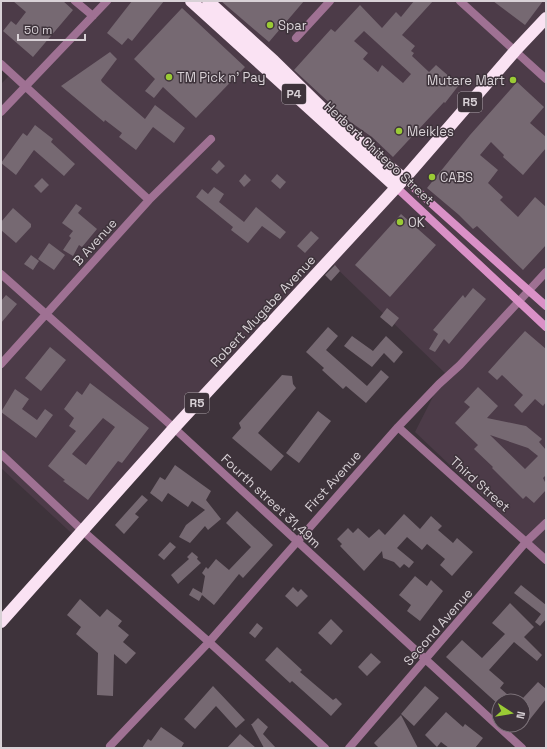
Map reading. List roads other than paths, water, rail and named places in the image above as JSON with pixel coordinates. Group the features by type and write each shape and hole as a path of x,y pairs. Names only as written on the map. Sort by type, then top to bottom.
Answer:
{"highway":[{"name":"Herbert Chitepo Street","path":"191,1 400,183"},
{"name":"Herbert Chitepo Street","path":"208,1 274,61 400,183"},
{"name":"Robert Mugabe Avenue","path":"1,622 174,428 400,183 515,51 546,18"}],"main road":[{"name":"Herbert Chitepo Street","path":"400,183 546,306"},
{"name":"Herbert Chitepo Street","path":"400,183 546,327"}],"street":[{"path":"75,1 93,16"},
{"path":"1,112 107,1"},
{"path":"296,38 330,1"},
{"path":"460,1 546,79"},
{"path":"1,64 150,200"},
{"name":"B Avenue","path":"1,364 150,200 211,139"},
{"name":"First Avenue","path":"110,746 209,642 296,541 398,427 439,384 460,365 546,272"},
{"name":"Fourth street 31,49m","path":"1,274 174,428 425,661 522,748"},
{"name":"Third Street","path":"398,427 546,560"},
{"path":"1,454 83,531 209,642 325,748"},
{"name":"Second Avenue","path":"349,748 526,542 546,523"}],"place":[{"name":"Spar","path":"270,25"},
{"name":"TM Pick n' Pay","path":"169,77"},
{"name":"Mutare Mart","path":"513,80"},
{"name":"Meikles","path":"399,131"},
{"name":"CABS","path":"432,177"},
{"name":"OK","path":"400,222"}]}
